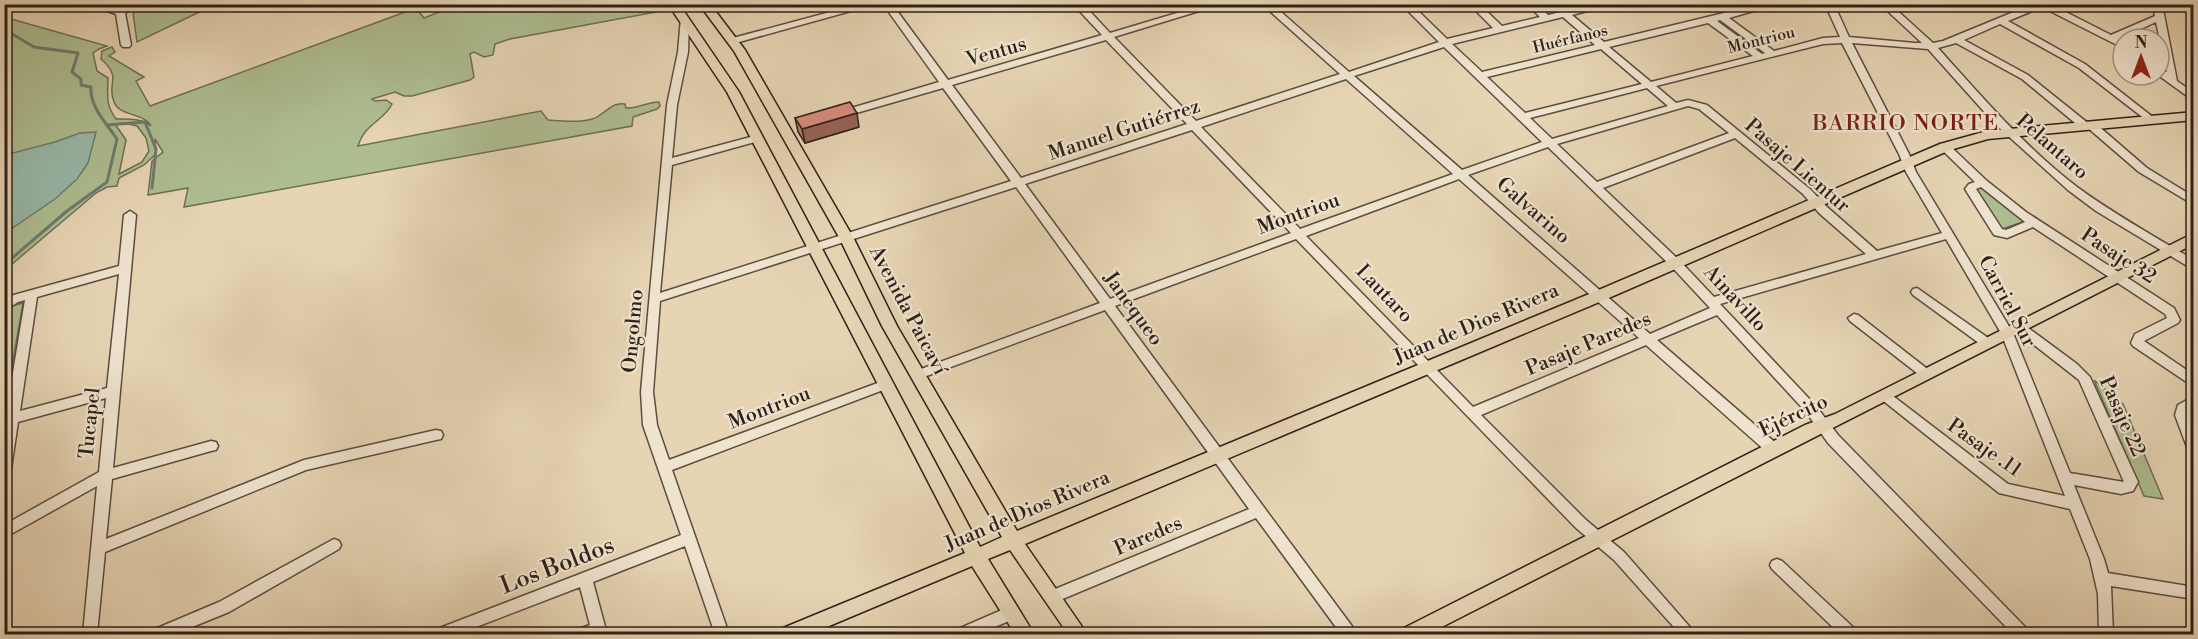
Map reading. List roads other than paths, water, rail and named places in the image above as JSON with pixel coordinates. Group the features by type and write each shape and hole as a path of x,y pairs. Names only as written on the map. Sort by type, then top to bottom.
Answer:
{"main road":[{"path":"673,4 722,74 758,138 976,556 1025,634"},
{"name":"Avenida Paicaví","path":"704,4 732,40 788,130 918,375 1013,540 1078,634"},
{"name":"Juan de Dios Rivera","path":"790,634 1599,296 1945,147 1976,137 2193,116"},
{"name":"Ejército","path":"1411,634 1773,449 1885,396 2193,238"}],"street":[{"path":"90,4 120,12 136,4"},
{"path":"732,40 872,4"},
{"name":"Janequeo","path":"887,4 1349,634"},
{"name":"Lautaro","path":"1077,4 1427,368 1598,538 1619,556 1689,634"},
{"name":"Ventus","path":"836,116 1218,4"},
{"name":"Galvarino","path":"1266,4 1773,449"},
{"name":"Ainavillo","path":"1405,4 1674,263 1811,409 1833,440 2022,634"},
{"path":"1473,4 1500,30"},
{"path":"1531,4 1547,19"},
{"name":"Manuel Gutiérrez","path":"654,298 847,239 1445,44 1566,15 1593,6 1609,4"},
{"name":"Huérfanos","path":"1478,76 1774,4"},
{"name":"Carriel Sur","path":"1829,4 1911,172 1948,235 2013,330 2103,579 2106,634"},
{"path":"2042,4 2111,39"},
{"name":"Montriou","path":"1522,117 1816,42 1845,39 1930,45 1956,39 2042,4"},
{"path":"2157,4 2173,80 2193,98"},
{"name":"Pelantaro","path":"1890,6 1930,45 2011,133 2082,195 2193,266"},
{"path":"120,12 126,45"},
{"path":"1566,15 1606,45 1678,106"},
{"path":"1722,17 1771,53"},
{"path":"2138,27 2160,17"},
{"name":"Ongolmo","path":"684,20 685,37 673,98 654,298 648,405 650,425 722,634"},
{"path":"1710,20 1759,56"},
{"path":"2001,21 2076,62 2150,120"},
{"path":"1956,39 2025,77 2143,170 2193,202"},
{"name":"Montriou","path":"918,375 1549,143 1678,106 1697,104"},
{"name":"Pasaje Lientur","path":"1697,104 1736,134 1875,255"},
{"path":"1595,187 1736,134"},
{"path":"667,163 758,138"},
{"name":"Pasaje 32","path":"1945,147 1983,183 2034,223 2172,314 2174,320 2139,337 2138,343 2193,382"},
{"path":"1983,183 1972,186 1970,189 1998,232 2007,234 2034,223"},
{"name":"Tucapel","path":"90,634 130,215"},
{"name":"Pasaje Paredes","path":"1472,413 1648,339 1715,306 1875,255 1948,235"},
{"path":"4,307 14,299 124,269"},
{"path":"1917,292 1987,343"},
{"path":"4,469 8,419 32,294"},
{"path":"1854,318 1926,374"},
{"name":"Pasaje 22","path":"2013,330 2084,377 2131,482 2128,487 2121,488 2065,478"},
{"name":"Montriou","path":"665,467 887,384"},
{"path":"8,419 112,392"},
{"name":"Pasaje .11","path":"1885,396 2004,489 2076,504"},
{"path":"2193,401 2183,408 2181,415 2193,447"},
{"path":"98,549 286,471 436,435"},
{"path":"4,531 104,476 211,446"},
{"name":"Paredes","path":"1053,597 1258,511"},
{"name":"Los Boldos","path":"442,634 689,538"},
{"path":"160,634 224,608 334,545"},
{"path":"1777,565 1850,634"},
{"path":"585,578 594,633"},
{"path":"2103,579 2193,593"},
{"path":"963,634 1011,613"}],"waterway":[{"path":"4,29 34,47 78,53 72,72 81,79 81,85 91,87 96,108 117,139 107,182 67,211 4,265"},
{"path":"107,125 145,122 156,149 152,188"}],"district":[{"name":"BARRIO NORTE","path":"1906,122"}]}
